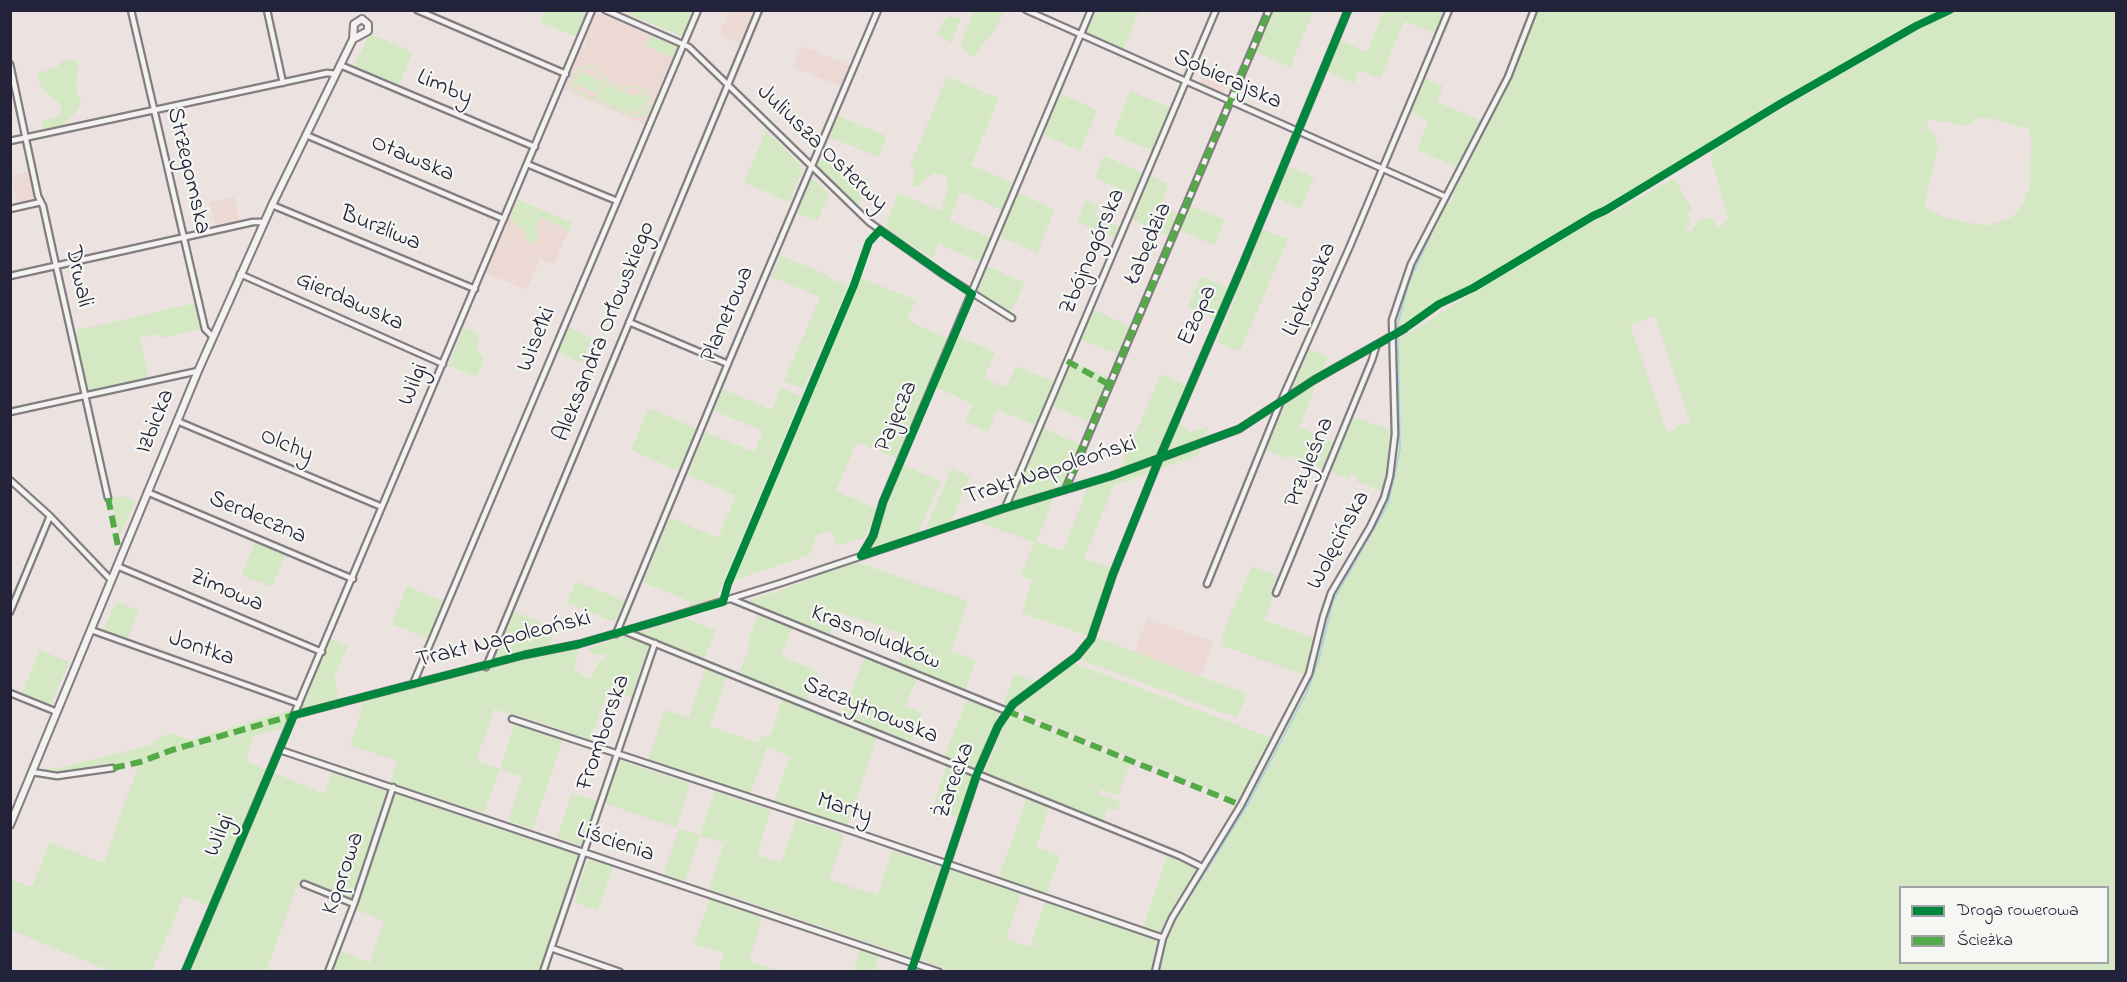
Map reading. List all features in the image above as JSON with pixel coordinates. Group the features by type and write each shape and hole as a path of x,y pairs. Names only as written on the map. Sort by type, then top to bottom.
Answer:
{"street":[{"name":"Strzegomska","path":"131,10 205,328 213,336"},
{"path":"267,10 283,83"},
{"path":"362,19 367,22 369,28 367,33 358,33 354,24 362,19 367,10"},
{"path":"417,10 566,74"},
{"name":"Wilgi","path":"185,972 592,10"},
{"name":"Juliusza Osterwy","path":"605,10 683,44 695,52 869,222 972,294 1012,318"},
{"name":"Wisełki","path":"413,684 698,10"},
{"name":"Aleksandra Orłowskiego","path":"486,666 759,10"},
{"name":"Planetowa","path":"616,634 878,10"},
{"name":"Sobierajska","path":"1026,10 1446,197"},
{"name":"Pajęcza","path":"861,556 873,536 883,502 1091,10"},
{"name":"Zbójnogórska","path":"1005,508 1216,10"},
{"name":"Łabędzia","path":"1065,490 1269,10"},
{"name":"Ezopa","path":"1091,639 1113,574 1160,457 1348,10"},
{"name":"Lipkowska","path":"1207,584 1281,400 1350,246 1449,10"},
{"name":"Wolęcińska","path":"1155,972 1163,939 1172,918 1241,805 1309,674 1331,593 1370,527 1384,498 1390,476 1395,434 1392,320 1416,252 1508,77 1534,10"},
{"name":"Izbicka","path":"10,825 14,808 32,772 240,274 263,222 358,33"},
{"name":"Drwali","path":"10,64 108,498"},
{"name":"Limby","path":"340,65 535,147"},
{"path":"10,141 329,72 336,74"},
{"name":"Otawska","path":"306,135 504,219"},
{"path":"527,164 616,201"},
{"path":"10,208 41,202"},
{"name":"Burzliwa","path":"272,205 475,289"},
{"path":"10,276 253,222 263,222"},
{"name":"Gierdawska","path":"240,274 443,364"},
{"path":"629,322 728,364"},
{"name":"Trakt Napoleoński","path":"294,715 521,656 616,634 1111,476 1239,429 1281,400 1404,329"},
{"name":"Przyleśna","path":"1276,594 1364,382 1377,344"},
{"path":"10,412 198,371"},
{"name":"Olchy","path":"177,421 382,507"},
{"path":"10,480 50,516 111,580"},
{"name":"Serdeczna","path":"147,492 353,579"},
{"path":"10,612 50,516"},
{"name":"Zimowa","path":"117,566 321,651"},
{"name":"Krasnoludków","path":"731,599 1007,711"},
{"name":"Jontka","path":"91,630 298,704"},
{"name":"Szczytnowska","path":"624,631 1180,855 1202,867"},
{"name":"Żarecka","path":"910,972 977,774 998,726 1007,711 1038,684 1077,656 1091,639"},
{"name":"Fromborska","path":"543,972 655,643"},
{"path":"10,693 57,712"},
{"name":"Marty","path":"512,719 524,721 617,755 852,831 1163,939"},
{"name":"Liścienia","path":"280,750 939,972"},
{"path":"32,772 57,776 112,768"},
{"name":"Koprowa","path":"328,972 354,904 393,787"},
{"path":"304,884 354,904"},
{"path":"551,948 620,972"}],"shaded area":[{"path":"730,11 755,11 741,44 719,35"},
{"path":"596,12 680,48 647,125 563,89 581,47 587,40 585,37"},
{"path":"802,46 851,66 842,87 793,67"},
{"path":"1208,65 1234,76 1230,86 1225,88 1222,95 1199,85"},
{"path":"30,171 37,200 18,204 11,175"},
{"path":"234,197 240,223 216,229 210,202"},
{"path":"516,199 572,223 554,264 540,259 527,290 485,273 506,229 506,223"},
{"path":"1147,618 1214,642 1200,677 1135,652"}],"green space":[{"path":"545,10 588,11 577,37 540,22"},
{"path":"695,10 684,37 621,11"},
{"path":"1273,10 1314,11 1290,67 1255,52"},
{"path":"974,11 1005,11 993,32 973,57 967,54 961,44"},
{"path":"1094,11 1139,11 1123,49 1085,32"},
{"path":"1384,11 1445,11 1435,33 1404,21 1380,79 1359,70 1354,83 1326,71 1340,40 1367,52"},
{"path":"1538,11 1939,11 1393,330 1393,321 1412,265 1446,202 1451,203 1454,198 1450,195 1495,105 1507,86"},
{"path":"1956,11 2116,11 2116,971 1157,972 1169,927 1241,810 1309,679 1332,594 1378,517 1389,492 1397,445 1394,338 1400,338 1427,322 1562,237 1601,215 1609,215 1674,178 1693,211 1688,213 1691,225 1685,228 1686,231 1692,231 1699,220 1708,218 1713,220 1717,228 1727,221 1728,217 1711,159 1715,147 1935,20","holes":["1978,118 1987,118 2029,129 2031,140 2030,186 2023,204 2013,217 1986,226 1943,217 1924,206 1938,146 1935,136 1927,127 1928,119 1965,126","1655,316 1690,421 1667,433 1630,325"]},
{"path":"950,16 961,19 951,43 937,35 945,19"},
{"path":"370,34 413,52 399,85 354,65"},
{"path":"650,35 680,48 675,58 646,46"},
{"path":"76,59 78,67 76,91 81,99 79,108 64,125 41,130 43,121 58,117 62,109 41,86 37,77 38,73 58,66 61,62"},
{"path":"589,65 597,68 609,82 624,88 637,86 646,89 652,98 649,112 642,117 632,117 577,93 572,85 574,73 579,68","holes":["586,67 596,70 605,82 621,89 637,88 645,91 650,101 647,110 642,115 633,115 579,92 575,84 597,94 602,81 580,72 574,84 576,74"]},
{"path":"947,77 999,98 971,165 1013,183 1011,189 1002,210 961,192 949,220 991,238 980,262 939,244 933,258 887,230 886,224 898,193 942,211 943,209 948,191 947,179 943,174 933,173 917,187 912,185 915,171 910,166"},
{"path":"1425,78 1443,86 1437,102 1482,121 1459,168 1417,150 1428,122 1411,111"},
{"path":"603,83 636,97 638,93 648,97 641,114 631,110 629,112 596,98"},
{"path":"1131,91 1171,108 1152,151 1113,134"},
{"path":"1059,93 1097,110 1080,151 1042,134"},
{"path":"838,116 887,136 878,157 829,137"},
{"path":"766,131 802,166 803,171 790,202 744,183"},
{"path":"1104,156 1143,173 1134,195 1095,178"},
{"path":"820,159 869,179 858,206 817,166"},
{"path":"1287,166 1314,177 1301,209 1274,197"},
{"path":"1149,175 1169,184 1160,205 1179,214 1169,236 1131,219"},
{"path":"812,178 829,194 817,221 797,213"},
{"path":"1017,192 1055,210 1037,253 999,236"},
{"path":"518,200 572,223 569,231 541,217 536,229 539,235 536,244 529,241 525,238 525,233 510,218"},
{"path":"1086,200 1099,206 1095,216 1119,227 1114,238 1077,222"},
{"path":"1190,206 1225,220 1214,245 1179,230"},
{"path":"1262,229 1288,239 1241,349 1238,351 1217,342 1245,269 1249,268 1251,263 1249,260"},
{"path":"780,255 848,286 803,389 784,381 820,297 771,277"},
{"path":"987,266 1025,283 1010,314 975,293"},
{"path":"1201,277 1228,288 1215,319 1188,307"},
{"path":"861,278 916,300 907,320 948,339 898,459 857,442 836,491 877,509 865,537 837,546 830,530 817,535 809,555 734,580"},
{"path":"196,303 202,329 160,338 158,334 140,338 149,380 87,393 73,331"},
{"path":"1093,309 1132,327 1120,355 1080,339"},
{"path":"567,327 592,338 582,363 556,351"},
{"path":"464,328 479,334 477,348 484,360 477,377 448,365"},
{"path":"957,336 995,352 984,378 1006,387 1016,366 1055,382 1037,426 997,409 988,432 965,422 973,404 935,387"},
{"path":"1309,349 1328,357 1322,372 1294,387 1292,384"},
{"path":"1071,361 1110,378 1091,422 1052,406"},
{"path":"1161,374 1187,385 1157,455 1119,471"},
{"path":"1316,386 1299,427 1336,443 1325,470 1288,455 1286,458 1266,450 1286,403"},
{"path":"781,388 801,396 715,601 689,609 691,602 643,582 670,517 718,538 736,496 688,475 705,432 754,452 763,431 714,411 723,389 772,410"},
{"path":"649,408 697,429 678,471 631,450"},
{"path":"1353,417 1391,430 1391,446 1382,491 1356,481 1357,476 1351,474 1349,478 1330,472"},
{"path":"1179,421 1190,432 1209,426 1204,438 1166,452"},
{"path":"1043,428 1081,445 1063,488 1010,505"},
{"path":"1201,448 1197,456 1159,469 1161,462"},
{"path":"903,465 941,481 918,533 876,548 872,542 876,529"},
{"path":"1154,465 1151,472 1114,485 1084,559 1112,568 1089,636 1022,613 1032,580 1021,576 1034,542 975,521 1054,497 1036,542 1063,551 1089,485"},
{"path":"952,468 970,476 950,524 931,529 927,525"},
{"path":"123,496 135,501 120,536 111,499"},
{"path":"256,541 286,554 272,587 241,575"},
{"path":"853,561 968,601 951,651 976,661 965,690 898,663 908,636 839,612 829,636 742,602 779,591"},
{"path":"1252,566 1281,577 1264,620 1314,638 1305,675 1220,645 1232,609 1234,609"},
{"path":"576,581 625,601 615,622 567,603"},
{"path":"407,586 445,602 430,639 392,624"},
{"path":"117,602 139,610 128,639 103,630"},
{"path":"514,611 556,629 549,645 525,652 526,658 578,645 574,668 585,678 593,675 599,662 607,657 604,654 594,654 588,649 625,635 649,645 631,697 608,689 590,740 517,714 517,716 494,709 476,761 500,769 484,813 390,783 397,761 350,745 362,709 362,702 489,668"},
{"path":"758,615 792,628 781,656 819,672 807,701 738,674 751,644 747,643"},
{"path":"686,618 716,631 703,660 637,633"},
{"path":"1095,637 1247,694 1237,718 1079,659"},
{"path":"331,639 348,646 334,677 339,700 301,709"},
{"path":"40,650 69,662 51,704 22,693"},
{"path":"865,657 917,678 905,706 922,713 910,743 841,715"},
{"path":"1073,663 1272,738 1240,801 1011,708"},
{"path":"706,667 727,676 710,726 758,743 760,738 771,734 782,699 877,737 847,827 774,802 790,756 767,747 750,794 648,760 665,710 689,718"},
{"path":"1014,674 1036,682 1007,707 1003,705"},
{"path":"968,698 1000,711 975,770 944,757"},
{"path":"291,710 285,728 253,736 246,761 267,770 210,906 184,896 152,971 109,971 11,930 10,879 32,887 50,843 104,863 140,760 50,774 43,773 46,767 49,770 154,744 155,740 171,733 190,740"},
{"path":"1008,714 1131,763 1118,795 1100,789 1098,793 1121,802 1117,811 1108,808 1103,822 984,774"},
{"path":"514,724 563,740 533,829 508,821 523,777 500,769"},
{"path":"618,760 690,784 676,828 604,803"},
{"path":"946,766 973,776 959,818 933,808"},
{"path":"332,772 388,790 351,900 300,879 266,971 190,971 274,773 324,794"},
{"path":"715,791 771,810 757,855 781,863 796,819 844,835 829,880 878,895 892,851 940,867 911,957 709,889 724,843 700,836 685,881 664,874 679,829 700,835"},
{"path":"395,792 579,853 539,971 333,971 341,951 370,963 384,921 355,909"},
{"path":"572,793 597,801 581,846 557,837"},
{"path":"1027,799 1049,807 1036,847 1060,856 1046,895 998,879"},
{"path":"1167,856 1195,867 1197,871 1161,934 1143,928"},
{"path":"588,859 613,867 598,911 574,902"},
{"path":"948,869 1021,894 1006,939 1030,947 1045,902 1159,941 1153,971 1103,969 1102,972 955,972 918,959"},
{"path":"710,898 763,915 749,961 774,969 773,971 718,971 724,953 694,944"},
{"path":"861,947 880,954 874,971 853,972"}],"waterway":[{"path":"1397,327 1409,282 1431,234"},
{"path":"1160,972 1165,940 1175,920 1248,804 1307,692 1319,659 1333,601 1388,504 1400,450 1398,338"}],"marked path":[{"path":"1065,490 1269,10"},
{"path":"1067,361 1110,385"},
{"path":"108,498 118,546"},
{"path":"1007,711 1241,805"},
{"path":"113,768 140,762 172,750 294,715"}],"cycle path":[{"path":"911,972 977,774 998,726 1013,704 1077,656 1091,639 1113,574 1160,457 1348,10"},
{"path":"861,556 1005,508 1111,476 1239,429 1314,380 1404,329 1439,304 1473,288 1606,210 1780,104 1916,26 1950,10"},
{"path":"185,972 294,715 524,655 579,644 723,602 728,584 854,285 869,242 880,230 972,294 883,502 873,536 861,556"}]}
